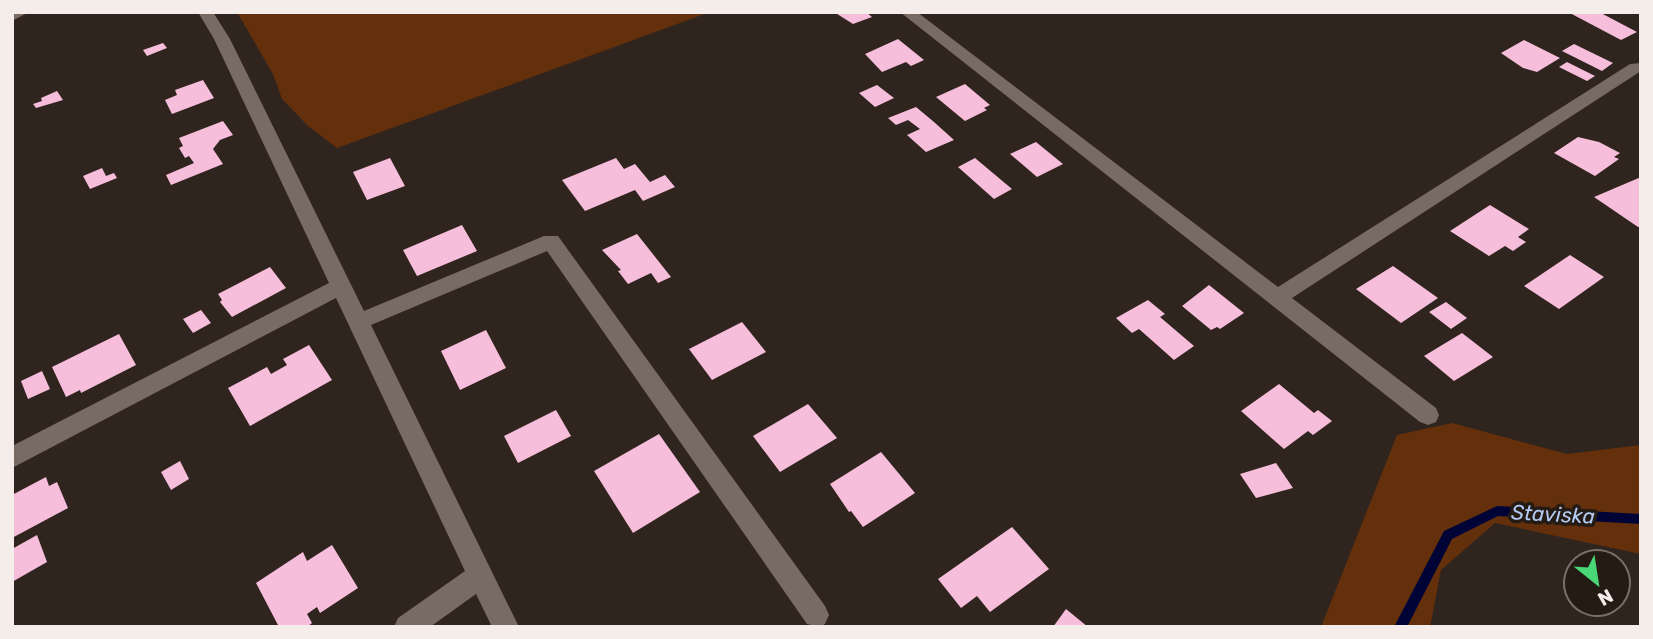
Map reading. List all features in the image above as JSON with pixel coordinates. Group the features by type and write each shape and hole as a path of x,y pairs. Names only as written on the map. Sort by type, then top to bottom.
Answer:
{"street":[{"path":"12,16 22,12"},
{"path":"205,12 222,39 343,285 506,627"},
{"path":"907,12 1428,415"},
{"path":"1277,298 1636,67"},
{"path":"360,321 551,241 816,615"},
{"path":"12,458 343,285"},
{"path":"407,627 481,575"}],"shaded area":[{"path":"237,12 710,12 337,148 308,126 282,99 273,74"},
{"path":"1452,423 1567,454 1641,445 1641,554 1632,552 1632,548 1613,548 1495,523 1441,570 1430,627 1321,627 1397,435"}],"building":[{"path":"834,12 866,12 872,17 853,24"},
{"path":"1568,12 1599,12 1637,32 1621,40"},
{"path":"898,39 924,60 911,66 906,62 882,72 865,54"},
{"path":"1524,40 1560,58 1537,72 1523,68 1501,53"},
{"path":"163,43 167,48 147,56 143,50"},
{"path":"1574,44 1613,63 1602,71 1562,51"},
{"path":"1567,62 1595,76 1587,81 1559,67"},
{"path":"203,80 214,98 172,114 165,100 177,95 175,90"},
{"path":"965,84 990,105 984,108 987,110 965,121 936,97"},
{"path":"877,85 894,98 875,107 859,93"},
{"path":"57,91 63,100 36,108 33,104 42,101 41,98"},
{"path":"916,107 954,140 926,152 907,135 920,129 908,120 896,125 888,118"},
{"path":"223,121 233,135 220,140 213,149 223,164 171,185 166,175 194,163 189,156 185,158 179,148 183,146 179,138"},
{"path":"1578,137 1599,142 1620,153 1614,157 1619,159 1595,176 1554,153"},
{"path":"1036,142 1063,164 1037,177 1010,154"},
{"path":"390,158 405,186 367,200 353,172"},
{"path":"616,158 624,169 635,164 650,182 665,175 675,187 643,201 635,190 585,211 562,180"},
{"path":"975,158 1012,189 994,199 958,167"},
{"path":"102,168 106,176 114,173 117,178 90,189 83,176"},
{"path":"1641,177 1641,226 1638,227 1594,197"},
{"path":"1490,205 1529,229 1518,237 1526,242 1513,251 1505,246 1489,256 1450,231"},
{"path":"462,225 477,251 417,276 403,250"},
{"path":"637,234 671,277 658,283 651,273 628,284 618,271 621,270 602,250"},
{"path":"1570,255 1604,277 1559,309 1524,286"},
{"path":"1393,266 1438,298 1401,323 1356,289"},
{"path":"270,267 286,288 232,317 220,302 222,300 218,294"},
{"path":"1209,285 1244,313 1220,329 1217,327 1211,330 1182,306"},
{"path":"1148,300 1165,314 1160,317 1194,346 1174,360 1139,329 1132,333 1116,318"},
{"path":"1446,302 1467,318 1451,329 1429,312"},
{"path":"201,310 211,323 193,333 183,319"},
{"path":"742,322 766,352 712,380 689,349"},
{"path":"486,330 506,368 460,390 441,351"},
{"path":"1462,333 1493,357 1454,381 1424,356"},
{"path":"119,334 136,365 81,393 80,390 66,397 52,367"},
{"path":"309,345 332,380 250,426 228,388 267,367 271,374 287,365 283,359"},
{"path":"42,371 50,389 28,399 21,381"},
{"path":"1279,384 1314,413 1318,410 1332,421 1313,435 1308,431 1284,449 1241,411"},
{"path":"808,404 837,438 780,472 753,436"},
{"path":"556,410 571,436 518,463 504,436"},
{"path":"659,434 700,492 633,533 594,471"},
{"path":"881,452 915,493 863,527 830,484"},
{"path":"180,461 189,479 171,490 161,472"},
{"path":"1276,463 1293,488 1256,498 1240,474"},
{"path":"46,477 49,486 57,482 68,508 12,538 12,495"},
{"path":"1012,527 1049,569 990,612 977,596 961,608 938,579"},
{"path":"37,535 47,562 12,582 12,549"},
{"path":"332,545 358,588 320,613 317,607 307,614 312,623 307,627 279,627 256,583 303,552 307,561"},
{"path":"1066,609 1088,627 1053,627"}],"waterway":[{"name":"Staviska","path":"1400,627 1448,535 1497,511 1641,519"}]}
